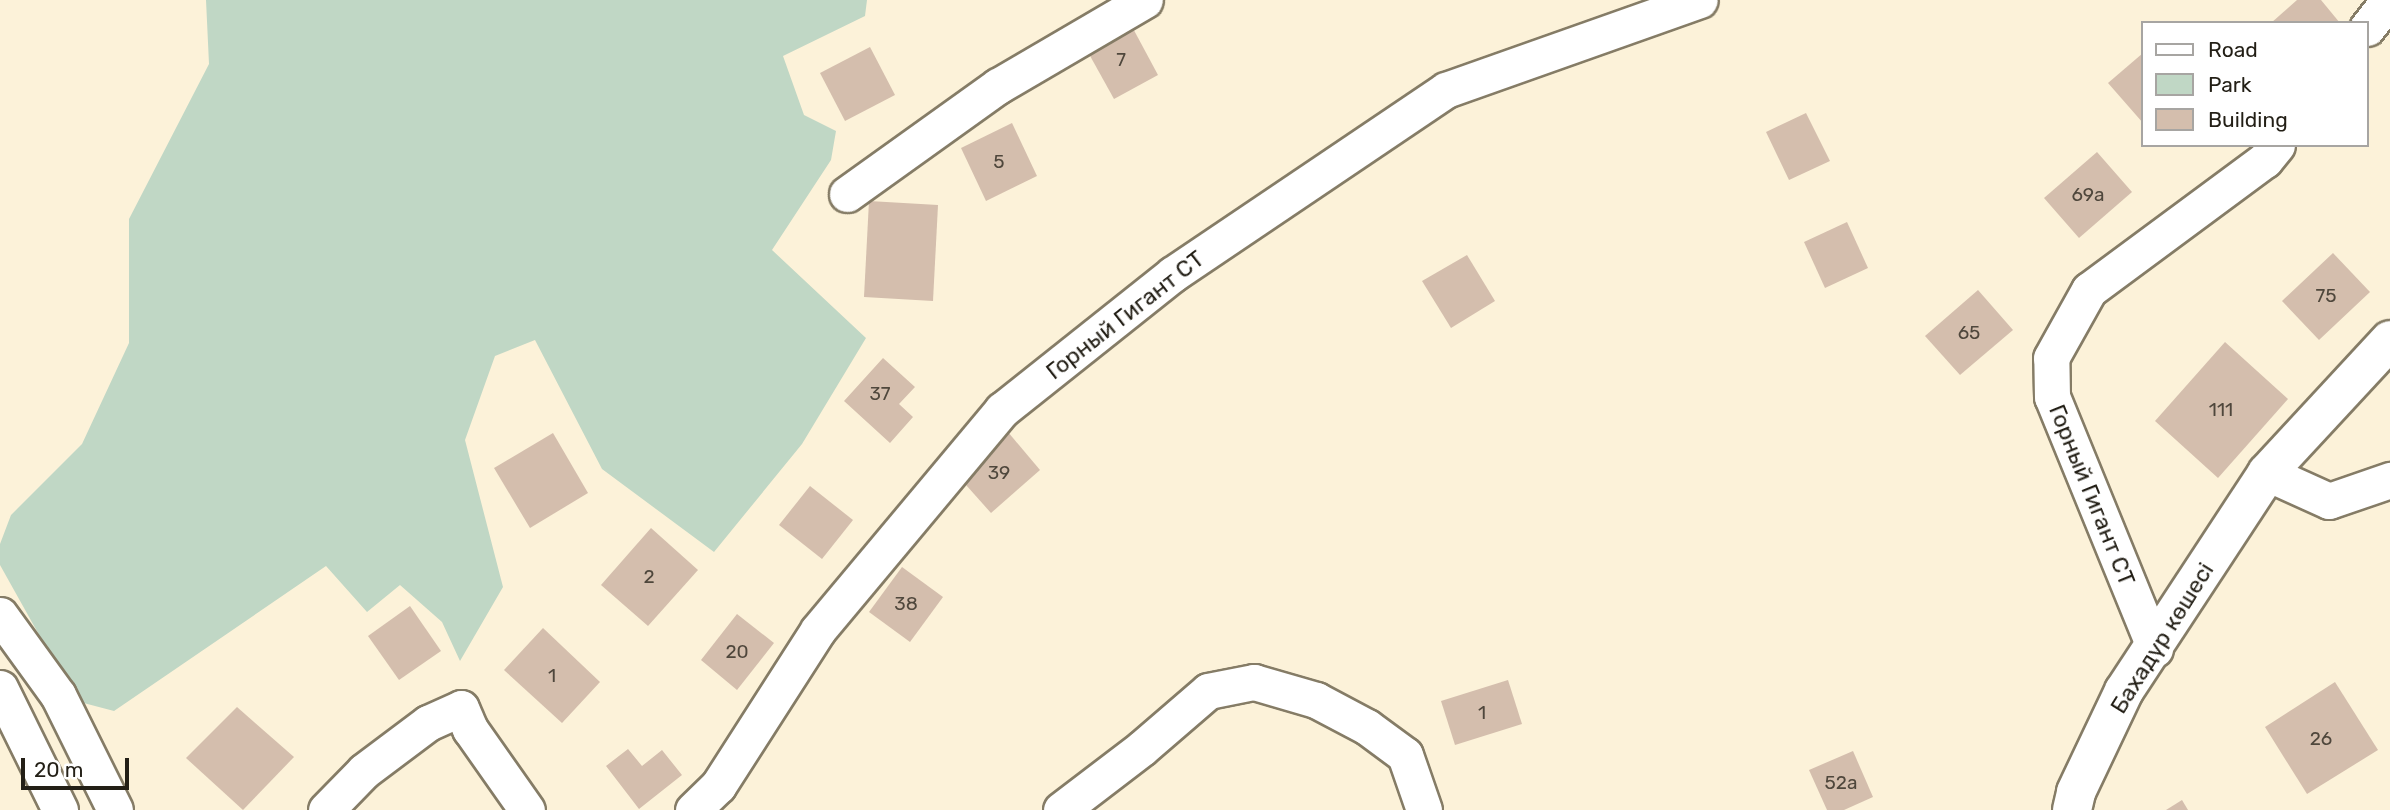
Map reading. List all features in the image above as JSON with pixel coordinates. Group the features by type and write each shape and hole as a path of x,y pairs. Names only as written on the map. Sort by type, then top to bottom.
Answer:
{"street":[{"path":"847,194 998,86 1145,0"},
{"name":"Горный Гигант СТ","path":"692,810 718,786 818,629 1002,410 1173,274 1446,90 1700,0"},
{"path":"2369,25 2389,0"},
{"name":"Горный Гигант СТ","path":"2155,649 2052,397 2051,358 2089,290 2265,160 2275,147"},
{"name":"Бахадүр көшесі","path":"2073,810 2076,792 2124,691 2155,649 2267,473 2390,340"},
{"path":"2267,473 2329,501 2390,480"},
{"path":"0,615 58,695 115,810"},
{"path":"1061,810 1142,748 1208,691 1254,682 1316,700 1367,727 1405,755 1424,810"},
{"path":"0,688 60,810"},
{"path":"326,810 364,772 428,723 461,708 470,729 527,810"}],"green space":[{"path":"206,0 867,0 865,16 783,56 804,115 836,131 831,160 772,250 866,338 802,444 714,552 602,469 535,340 495,356 465,440 503,587 460,661 442,622 400,585 367,612 326,566 114,711 76,701 0,565 0,544 11,515 82,444 129,343 129,219 209,64"}],"building":[{"path":"2297,0 2321,0 2338,21 2273,21"},
{"path":"1129,21 1158,75 1114,99 1084,45"},
{"path":"870,47 895,95 845,121 820,73"},
{"path":"2142,54 2142,122 2108,83"},
{"path":"1806,113 1830,161 1789,180 1766,132"},
{"path":"1012,123 1037,176 986,201 961,148"},
{"path":"2097,152 2132,192 2079,238 2044,198"},
{"path":"869,201 938,205 933,301 864,297"},
{"path":"1847,222 1868,268 1825,288 1804,242"},
{"path":"2333,253 2370,292 2319,340 2282,301"},
{"path":"1467,255 1495,301 1451,328 1422,281"},
{"path":"1978,290 2013,330 1960,375 1925,336"},
{"path":"2225,342 2288,399 2218,478 2155,421"},
{"path":"883,358 915,387 899,404 913,417 890,443 844,401"},
{"path":"1008,432 1040,470 991,513 958,476"},
{"path":"553,433 588,493 530,528 494,468"},
{"path":"810,486 853,520 822,559 779,525"},
{"path":"651,528 698,570 648,626 601,585"},
{"path":"902,567 943,597 910,642 869,612"},
{"path":"410,606 441,651 399,680 368,636"},
{"path":"737,614 774,643 737,690 701,660"},
{"path":"543,628 600,682 562,723 504,670"},
{"path":"1508,680 1522,724 1455,745 1441,701"},
{"path":"2335,682 2378,750 2307,794 2265,727"},
{"path":"237,707 294,757 243,810 186,758"},
{"path":"628,749 642,766 662,750 682,775 639,809 606,766"},
{"path":"1853,751 1873,797 1844,810 1827,810 1809,770"},
{"path":"2182,800 2188,810 2166,810"}]}
